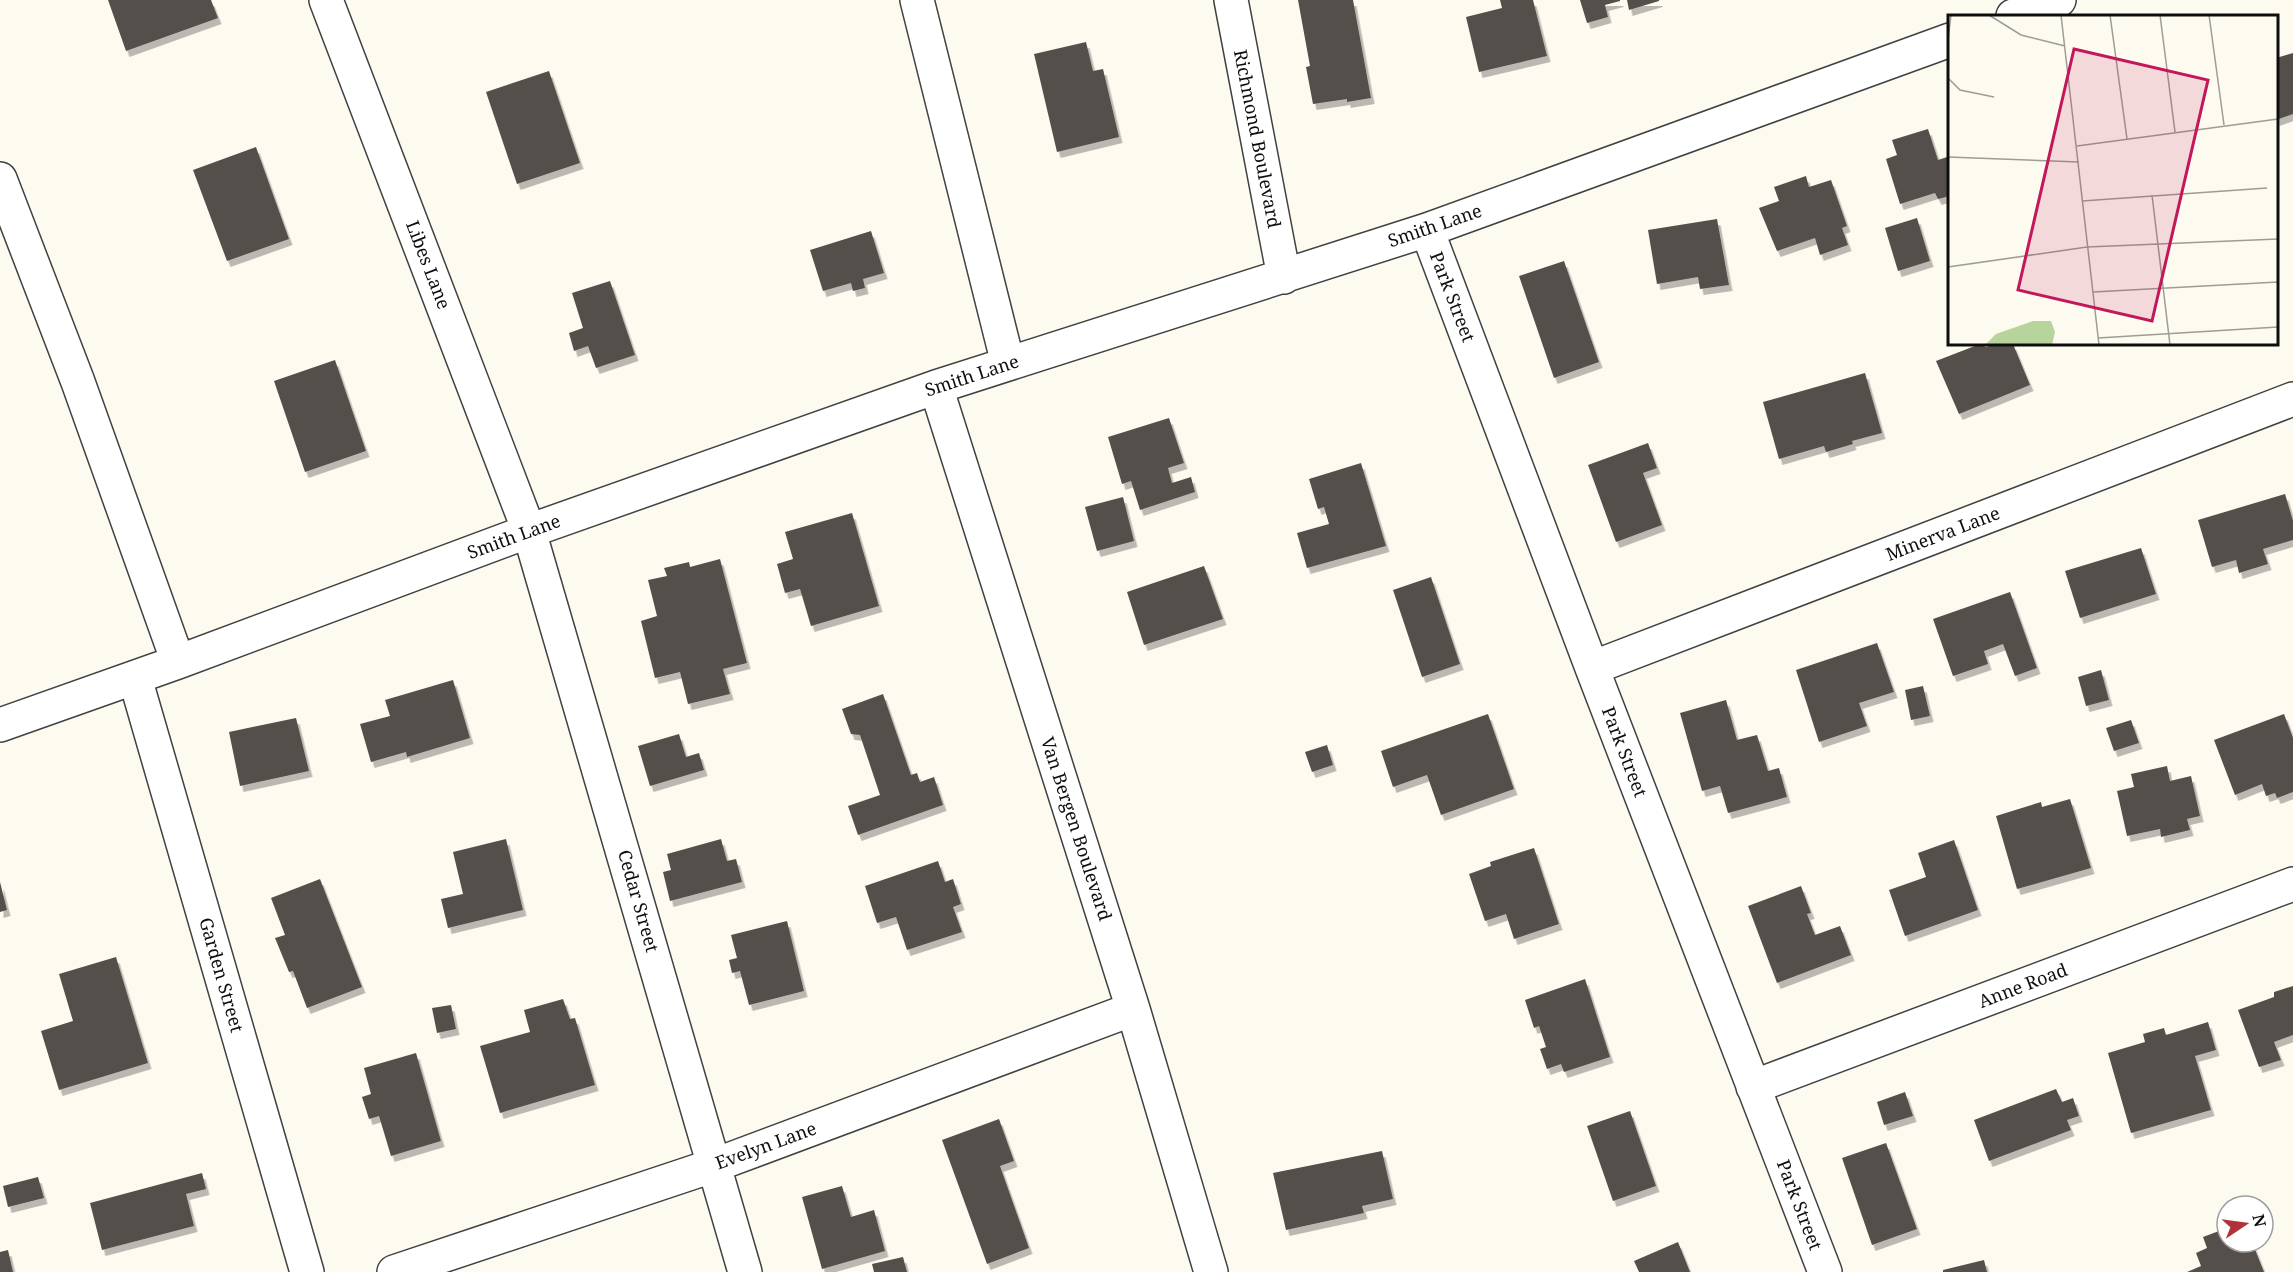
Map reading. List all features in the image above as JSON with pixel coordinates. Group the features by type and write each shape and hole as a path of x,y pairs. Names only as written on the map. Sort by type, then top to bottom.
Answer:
{"street":[{"name":"Libes Lane","path":"326,0 529,531"},
{"path":"917,0 1008,364"},
{"name":"Richmond Boulevard","path":"1231,0 1284,277"},
{"path":"2016,15 2059,0"},
{"name":"Smith Lane","path":"0,725 135,678 529,531 936,387 1427,230 1948,41"},
{"path":"0,179 78,381 178,662"},
{"name":"Park Street","path":"1427,230 1592,668 1825,1272"},
{"name":"Van Bergen Boulevard","path":"936,387 1134,1009 1211,1272"},
{"name":"Minerva Lane","path":"1592,668 2293,399"},
{"name":"Cedar Street","path":"529,531 745,1272"},
{"name":"Garden Street","path":"135,678 307,1272"},
{"name":"Anne Road","path":"1753,1087 2293,884"},
{"name":"Evelyn Lane","path":"394,1272 715,1165 1134,1009"}],"building":[{"path":"108,0 211,0 218,18 126,51"},
{"path":"1298,0 1353,0 1371,98 1313,104 1306,67 1310,66"},
{"path":"1500,0 1533,0 1547,56 1479,72 1466,17 1502,8"},
{"path":"1580,0 1620,1 1605,5 1608,17 1587,23"},
{"path":"1627,0 1659,0 1659,1 1629,10"},
{"path":"1086,42 1093,71 1103,69 1119,137 1057,152 1034,54"},
{"path":"2293,53 2293,114 2278,119 2278,57"},
{"path":"549,71 580,163 517,184 486,92"},
{"path":"1928,129 1938,160 1948,157 1948,196 1938,199 1935,193 1900,204 1886,159 1897,155 1892,140"},
{"path":"256,147 289,239 227,261 193,170"},
{"path":"1806,176 1809,187 1831,180 1847,226 1842,228 1848,245 1820,255 1815,238 1777,251 1759,208 1779,201 1774,187"},
{"path":"1917,218 1930,261 1898,271 1885,228"},
{"path":"1717,219 1729,285 1700,289 1698,277 1657,284 1648,230"},
{"path":"871,231 884,273 863,279 865,288 853,291 851,283 823,291 810,250"},
{"path":"1564,261 1599,362 1554,378 1519,276"},
{"path":"610,281 635,355 596,368 588,346 574,351 569,333 583,328 572,293"},
{"path":"1977,345 1986,347 2013,345 2030,385 1959,414 1936,361"},
{"path":"335,360 366,451 305,472 274,381"},
{"path":"1865,373 1882,433 1852,441 1853,444 1826,452 1824,446 1779,459 1763,402"},
{"path":"1169,418 1184,463 1168,468 1172,483 1191,477 1195,492 1140,510 1131,481 1122,484 1108,437"},
{"path":"1648,443 1657,468 1643,473 1662,525 1616,542 1588,465"},
{"path":"1361,463 1386,546 1307,568 1297,533 1329,524 1324,507 1318,509 1309,479"},
{"path":"2285,494 2293,521 2293,540 2263,549 2268,564 2239,573 2236,560 2212,567 2198,520"},
{"path":"1123,497 1134,541 1097,551 1085,507"},
{"path":"852,513 879,606 811,626 800,589 785,593 777,564 793,559 785,532"},
{"path":"2141,548 2156,594 2080,618 2065,571"},
{"path":"720,559 747,663 723,669 730,694 688,704 680,672 655,678 641,621 657,616 648,580 667,576 664,568 689,562 690,567"},
{"path":"1204,566 1223,619 1144,645 1127,592"},
{"path":"1431,577 1460,664 1422,677 1393,590"},
{"path":"2010,592 2037,668 2015,676 2003,644 1984,651 1988,664 1953,676 1933,619"},
{"path":"1877,643 1894,692 1859,703 1867,726 1819,742 1796,670"},
{"path":"2101,670 2109,700 2086,706 2078,677"},
{"path":"453,680 470,738 407,757 406,752 371,762 360,724 390,716 385,700"},
{"path":"1923,686 1930,716 1911,720 1905,690"},
{"path":"883,694 911,775 917,773 920,782 934,777 943,805 858,835 848,806 880,795 860,735 851,734 842,709"},
{"path":"1726,700 1737,740 1757,735 1768,771 1779,768 1787,797 1728,813 1720,786 1702,791 1680,713"},
{"path":"1488,714 1514,789 1441,815 1427,775 1393,787 1381,751"},
{"path":"2284,714 2293,738 2293,792 2277,798 2275,793 2266,796 2262,784 2235,795 2214,740"},
{"path":"296,718 309,771 240,786 229,732"},
{"path":"2131,720 2139,743 2114,751 2106,728"},
{"path":"679,734 686,757 699,753 704,770 650,786 638,746"},
{"path":"1327,745 1333,765 1312,772 1305,752"},
{"path":"2167,766 2170,781 2191,776 2200,816 2187,819 2190,830 2161,837 2160,829 2127,836 2117,791 2134,787 2131,774"},
{"path":"2070,799 2091,868 2017,889 1996,816 2041,802 2042,807"},
{"path":"506,839 523,910 448,928 441,899 463,894 453,852"},
{"path":"721,839 727,861 736,859 742,882 670,901 663,872 671,870 667,854"},
{"path":"1954,840 1978,910 1905,936 1889,890 1926,877 1918,853"},
{"path":"1534,848 1559,924 1514,939 1506,914 1485,921 1469,874 1491,866 1490,862"},
{"path":"938,861 945,882 953,879 961,904 953,907 962,932 907,950 896,917 877,923 865,886"},
{"path":"320,879 362,987 307,1008 293,971 289,972 275,938 285,935 271,898"},
{"path":"0,882 7,910 0,912"},
{"path":"1801,886 1811,913 1807,914 1815,935 1840,926 1851,955 1777,983 1748,906"},
{"path":"787,921 804,991 749,1005 740,971 732,973 729,960 737,958 731,935"},
{"path":"116,957 148,1063 59,1090 41,1031 73,1021 59,974"},
{"path":"1585,979 1610,1057 1564,1072 1561,1064 1547,1069 1540,1049 1546,1047 1539,1026 1534,1028 1525,1000"},
{"path":"2293,986 2293,1035 2274,1042 2281,1060 2259,1067 2238,1010 2274,997 2274,992"},
{"path":"563,999 570,1019 575,1018 595,1085 500,1113 480,1046 530,1032 524,1010"},
{"path":"451,1005 456,1029 437,1033 432,1008"},
{"path":"2208,1022 2216,1050 2195,1056 2211,1110 2131,1133 2108,1053 2145,1042 2143,1034 2164,1028 2166,1035"},
{"path":"416,1053 441,1141 391,1156 379,1116 369,1119 362,1097 371,1094 364,1068"},
{"path":"2056,1089 2062,1102 2073,1098 2079,1116 2067,1120 2071,1130 1989,1161 1974,1120"},
{"path":"1905,1092 1913,1116 1884,1125 1877,1102"},
{"path":"1630,1111 1656,1186 1613,1201 1587,1126"},
{"path":"999,1119 1014,1161 1000,1166 1029,1248 987,1264 942,1140"},
{"path":"1886,1143 1917,1229 1872,1245 1842,1158"},
{"path":"1382,1151 1393,1199 1362,1206 1364,1213 1286,1230 1273,1173"},
{"path":"202,1173 206,1189 186,1194 194,1226 102,1250 90,1203"},
{"path":"38,1177 44,1198 8,1207 3,1186"},
{"path":"842,1186 851,1217 874,1210 885,1251 822,1269 802,1197"},
{"path":"2215,1232 2215,1254 2257,1254 2264,1272 2187,1272 2201,1266 2196,1253 2207,1248 2203,1237"},
{"path":"1678,1242 1690,1272 1639,1272 1634,1261"},
{"path":"8,1250 13,1272 0,1272 0,1252"},
{"path":"903,1257 907,1272 874,1272 872,1264"},
{"path":"1984,1260 1987,1272 1943,1272 1943,1270"}]}
